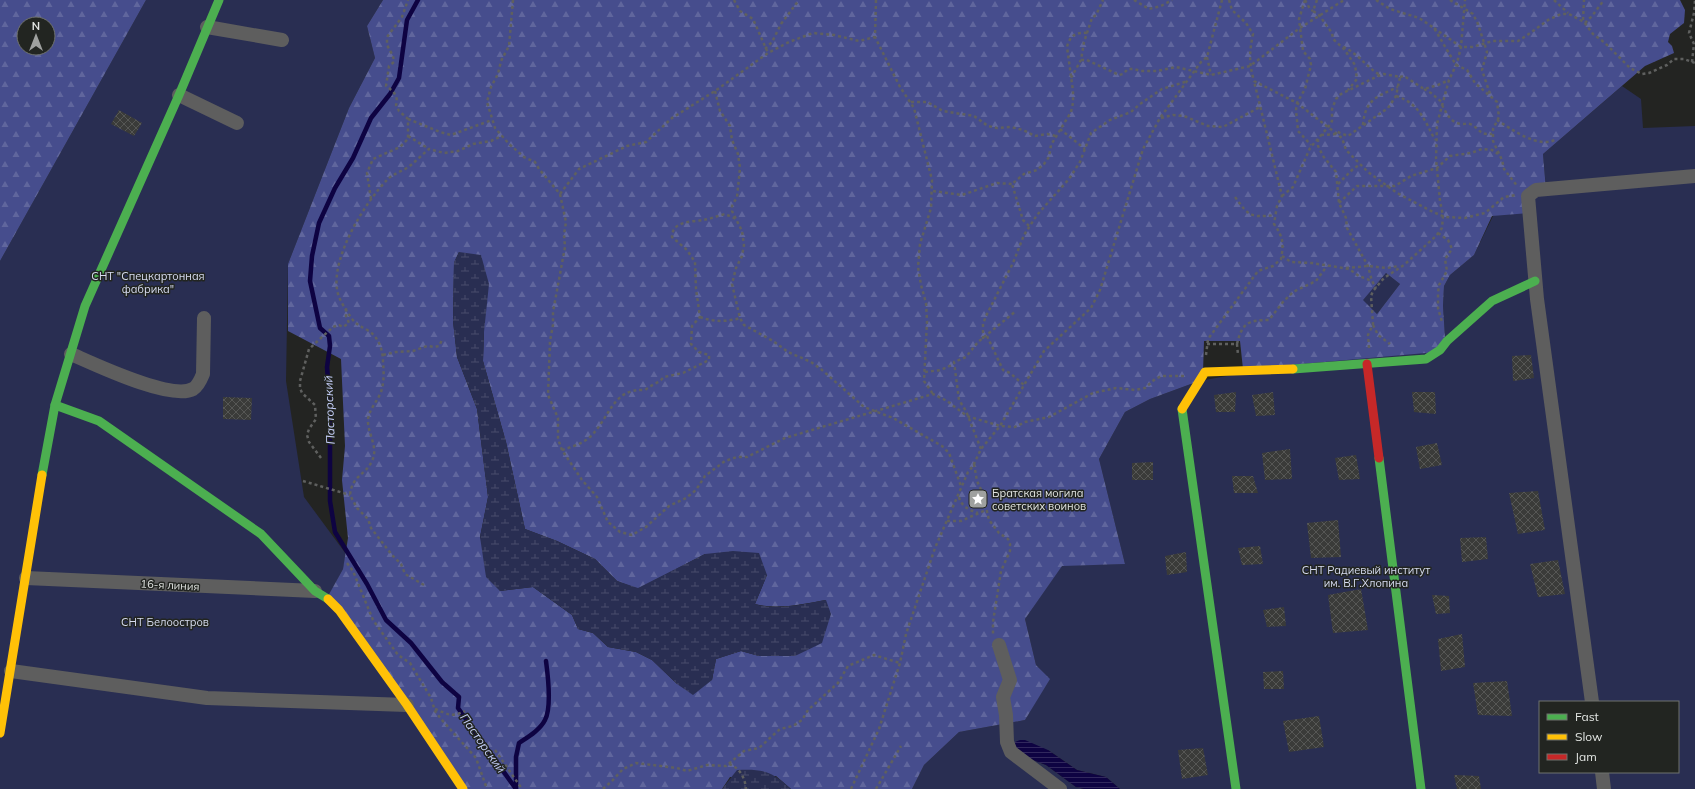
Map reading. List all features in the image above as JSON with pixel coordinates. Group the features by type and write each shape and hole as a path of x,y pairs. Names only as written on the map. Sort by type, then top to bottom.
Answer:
{"street":[{"path":"0,733 47,443 55,405 86,306 114,238 179,95 219,0"},
{"path":"207,27 282,40"},
{"path":"179,95 237,123"},
{"path":"1592,701 1535,280 1526,196 1534,190 1695,176"},
{"path":"1236,789 1182,410 1204,372 1302,369 1426,359 1440,350 1492,301 1516,291 1535,280"},
{"path":"71,354 155,388 183,391 193,389 200,382 203,374 204,318"},
{"path":"1367,364 1421,789"},
{"path":"55,405 99,421 261,534 315,591 327,598 338,610 407,704 463,789"},
{"name":"16-я линия","path":"26,578 315,591"},
{"path":"999,646 1010,680 1003,697 1006,715 1007,742 1011,752 1060,789"},
{"path":"11,671 207,698 407,704"},
{"path":"1602,773 1604,789"}],"path":[{"path":"408,0 402,17 387,37 387,45 390,49 394,62 389,66 386,86 394,92 398,100 396,105 399,111 408,119 451,135 492,120"},
{"path":"513,0 509,46 491,87 488,102 495,128 524,157 535,162 560,194 566,222 564,234 565,247 553,312 553,325 550,341 548,395 558,418 558,439 562,450 582,480 597,497 608,522 620,532 632,535 646,527 669,506 686,498 696,490 705,476 725,461 737,457 747,457 785,438 932,394"},
{"path":"734,0 740,11 753,18 768,53"},
{"path":"765,49 772,42 781,24 799,0"},
{"path":"876,0 875,37 900,87 914,108 932,180 933,191 931,208 920,244 918,268 926,303 927,321 924,381 932,394 947,401 968,416 1000,426 1015,427 1025,422 1048,417 1093,393 1116,388 1135,390 1145,388 1155,379 1162,376 1184,376 1204,372 1208,339 1258,271 1273,266 1281,259 1284,245 1274,224 1275,216 1282,196 1250,66 1249,52 1253,34 1246,23 1232,10 1228,0"},
{"path":"1071,78 1081,60 1092,18 1096,14 1103,0"},
{"path":"1134,0 1150,9 1161,6 1172,0"},
{"path":"1211,76 1207,57 1222,0"},
{"path":"1311,146 1298,132 1297,102 1305,89 1311,65 1310,59 1303,51 1299,20 1305,0 1310,9 1319,15 1332,33 1333,39 1341,46 1355,65 1357,79 1348,91"},
{"path":"1313,11 1317,0"},
{"path":"1081,60 1087,60 1119,74 1123,74 1128,69 1157,71 1176,67 1211,76 1250,66 1300,28 1344,0"},
{"path":"1376,0 1390,9 1419,18 1462,47 1472,47 1494,41 1518,41 1548,20 1561,14 1569,14"},
{"path":"1450,0 1473,14 1478,24 1487,52 1482,70 1491,96"},
{"path":"1367,364 1370,354 1368,335 1372,324 1372,296 1376,288 1384,278 1402,266 1442,228 1443,216 1440,200 1435,140 1442,104 1449,80 1462,47 1465,0"},
{"path":"1554,0 1569,14 1584,22 1593,34 1605,43 1630,68 1642,74 1649,73 1667,65 1674,59 1684,59 1694,62 1694,44 1689,33 1694,13 1694,0"},
{"path":"1584,0 1584,22"},
{"path":"1584,22 1592,16 1604,0"},
{"path":"1434,28 1456,65 1467,70 1475,83 1497,102 1498,117 1492,134 1493,141 1504,169 1526,196"},
{"path":"560,194 579,168 627,146 646,142 672,118 715,91 768,53 789,42 813,33 834,35 859,41 875,37"},
{"path":"933,191 962,195 997,183 1012,184 1024,174 1037,170 1044,164 1049,157 1051,145 1071,112 1073,103 1067,47 1069,39 1073,35 1088,33"},
{"path":"1341,46 1351,51 1369,69 1380,76"},
{"path":"851,789 879,729 900,663 906,634 935,548 961,487 981,448 1000,426 1044,351 1090,308 1100,290 1143,149 1160,118 1189,81 1201,62 1207,57"},
{"path":"1282,196 1293,188 1311,146 1332,121 1332,109 1336,99 1341,94 1368,80 1384,74 1400,77 1404,76 1432,93 1442,104 1450,118 1456,123 1468,123 1486,135 1492,134"},
{"path":"1334,130 1348,136 1388,108 1396,96 1400,77"},
{"path":"1424,89 1449,80"},
{"path":"983,339 983,324 986,316 1013,263 1029,226 1046,204 1069,179 1080,162 1091,133 1110,120 1131,112 1162,89 1189,81"},
{"path":"1254,81 1297,102 1329,126 1342,138 1346,150 1373,176 1398,193 1443,216 1464,218 1485,213 1504,197 1526,196"},
{"path":"1362,125 1364,112 1370,102 1398,87"},
{"path":"715,91 720,111 730,126 732,140 738,154 740,168 737,196 732,206 732,211 742,231 744,245 742,256 736,268 732,284 740,318 744,325 773,340 788,352 811,362 864,408 892,418 942,446 949,454 961,487"},
{"path":"1396,96 1404,98 1418,109 1435,140"},
{"path":"911,102 928,102 943,111 974,116 988,126 997,128 1011,127 1023,130 1035,136 1047,134 1056,136"},
{"path":"1160,118 1173,115 1184,116 1208,126 1223,128 1260,107"},
{"path":"372,199 367,174 373,159 400,147 408,139 408,119"},
{"path":"1497,120 1524,136 1541,143 1552,142 1556,139"},
{"path":"1323,122 1332,121"},
{"path":"1060,129 1084,149"},
{"path":"1321,135 1338,134"},
{"path":"408,135 429,149 444,153 458,151 473,144 490,141 502,136"},
{"path":"1318,138 1318,146 1323,156 1336,172 1339,203 1346,218 1347,228 1368,266 1372,282 1376,288"},
{"path":"424,585 405,574 401,564 371,528 368,519 357,508 350,495 355,479 372,461 374,453 368,420 371,409 381,393 383,382 383,355 382,349 375,336 356,324 337,291 341,255 357,222 372,199 389,178 410,166 429,149"},
{"path":"1339,203 1357,186 1395,186 1411,176 1437,168 1450,156 1471,153 1482,149 1492,150 1499,154"},
{"path":"1338,184 1349,172 1360,164"},
{"path":"1012,184 1023,220 1029,226"},
{"path":"1235,198 1247,213 1259,217 1275,216"},
{"path":"562,450 588,438 599,428 615,401 628,392 645,390 661,381 664,377 683,373 709,360 708,356 699,352 691,344 692,326 700,317 696,289 695,262 687,250 672,237 672,232 675,228 686,222 702,220 725,214 736,220"},
{"path":"1438,233 1448,240 1452,249 1445,259 1447,271 1439,285 1438,308 1442,324"},
{"path":"1282,256 1291,262 1312,263 1349,269 1372,282"},
{"path":"1239,370 1237,344 1240,330 1251,321 1269,320 1293,292 1316,281 1327,266"},
{"path":"1343,268 1368,266 1387,268 1402,266"},
{"path":"321,458 309,442 307,436 309,429 316,419 315,405 302,393 300,381 309,349 332,328 349,323 346,316 346,307"},
{"path":"925,372 941,370 966,357 978,342 1016,311"},
{"path":"700,317 727,321 740,318"},
{"path":"1372,324 1378,335 1393,348 1398,361"},
{"path":"987,336 1003,370 1024,385"},
{"path":"383,355 396,352 413,351 428,346 439,346 442,340"},
{"path":"1207,344 1237,344"},
{"path":"954,364 959,400 966,411 981,448"},
{"path":"974,464 977,480 983,494 989,520 998,533 1008,539 1010,544 1010,551 1001,571 994,622 993,633 999,646"},
{"path":"302,482 350,495"},
{"path":"958,496 962,504 979,513"},
{"path":"947,521 962,521 986,510"},
{"path":"347,563 353,571 373,620 398,655 410,664 431,698 441,720 476,758 487,789"},
{"path":"603,789 623,769 636,763 677,768 687,771 707,765 726,766 744,751 759,748 780,728 793,726 802,720 808,710 838,683 848,666 874,655 900,663"},
{"path":"435,708 451,716 465,711"},
{"path":"876,789 901,746"},
{"path":"495,750 522,789"},
{"path":"729,764 735,766 743,776 746,789"}],"green space":[{"path":"0,0 146,0 0,261"},
{"path":"146,0 383,0 367,26 375,58 349,108 288,264 286,381 304,497 346,554 343,569 327,599 463,789 0,789 0,261"},
{"path":"383,0 1680,0 1685,10 1684,23 1670,34 1668,42 1672,46 1674,53 1645,66 1543,154 1546,190 1536,190 1529,213 1492,216 1474,255 1450,275 1444,286 1443,306 1445,337 1437,352 1243,369 1240,341 1204,341 1203,372 1199,381 1150,399 1125,412 1099,459 1125,564 1062,566 1025,619 1036,665 1050,679 1025,720 959,732 924,765 912,789 791,789 776,776 730,777 722,789 463,789 327,598 343,569 348,538 342,480 345,446 341,359 288,331 288,264 349,108 375,58 367,26","holes":["459,252 484,332 483,361 506,442 525,529 557,541 595,559 617,581 638,589 705,554 767,575 755,604 763,606 799,605 826,600 759,656 741,651 716,659 712,680 677,684 652,660 636,652 608,647 593,633 578,629 572,615 533,587 500,591 480,537 488,497 477,409 457,357 453,321 454,263","1386,273 1400,284 1377,314 1363,300"]},
{"name":"СНТ Радиевый институт им. В.Г.Хлопина","path":"1622,86 1641,99 1643,128 1695,126 1695,789 1120,789 1106,777 1077,770 1048,750 1028,758 1046,765 1076,787 1084,789 912,789 924,765 959,732 1025,720 1049,679 1036,665 1025,619 1062,565 1125,564 1099,459 1125,412 1150,399 1199,381 1445,337 1443,306 1444,286 1450,275 1474,255 1493,216 1528,201 1546,189 1543,154"},
{"path":"459,252 481,255 489,284 484,332 483,361 506,442 525,529 557,541 595,559 617,581 638,588 705,554 733,551 759,553 767,575 755,604 781,607 826,600 831,614 822,643 795,656 759,656 741,651 716,659 712,680 693,695 677,684 652,660 636,652 608,647 593,633 578,629 572,615 533,587 500,591 486,577 480,537 488,497 477,409 457,357 453,321 454,262"},
{"path":"1386,273 1400,284 1377,314 1362,300"},
{"path":"737,770 767,772 778,778 791,789 722,789"}],"shaded area":[{"path":"1025,740 1048,750 1077,770 1106,777 1120,789 1084,789 1076,787 1046,765 1028,758 1015,748 1015,742"}],"building":[{"path":"119,110 142,123 134,136 111,124"},
{"path":"1531,355 1534,378 1513,381 1512,356"},
{"path":"1236,392 1235,412 1216,412 1214,395"},
{"path":"1273,392 1275,415 1256,416 1252,395"},
{"path":"1412,392 1435,392 1436,414 1414,412"},
{"path":"223,397 252,398 251,420 223,419"},
{"path":"1437,443 1442,465 1420,469 1416,447"},
{"path":"1290,449 1292,479 1265,480 1262,453"},
{"path":"1356,455 1360,479 1339,480 1335,458"},
{"path":"1153,462 1153,480 1132,480 1132,463"},
{"path":"1232,476 1253,476 1258,493 1234,493"},
{"path":"1538,491 1545,530 1518,534 1509,493"},
{"path":"1338,520 1341,557 1311,558 1307,523"},
{"path":"1486,537 1488,559 1462,562 1460,538"},
{"path":"1260,546 1263,564 1242,565 1238,548"},
{"path":"1186,552 1187,572 1167,575 1165,556"},
{"path":"1558,560 1565,594 1538,597 1530,564"},
{"path":"1361,589 1368,630 1333,633 1328,595"},
{"path":"1432,595 1449,596 1450,613 1436,614"},
{"path":"1284,607 1286,626 1267,627 1263,610"},
{"path":"1462,634 1465,667 1441,671 1438,639"},
{"path":"1283,671 1284,689 1264,689 1263,672"},
{"path":"1507,681 1512,716 1478,715 1473,683"},
{"path":"1319,716 1324,747 1289,752 1283,721"},
{"path":"1203,748 1208,775 1182,779 1178,750"},
{"path":"1454,775 1479,776 1481,789 1457,789"}],"waterway":[{"name":"Пасторский","path":"418,0 407,20 399,78 390,94 371,118 353,158 335,188 319,223 312,256 310,281 320,328 329,336 330,346 327,367 330,403 330,501 335,532 367,584 386,620 411,643 442,682 459,697 458,708 516,789"},
{"path":"516,788 516,757 519,743 540,727 547,714 549,691 546,661"}],"traffic: fast":[{"path":"42,475 55,405 85,306 179,95 219,0"},
{"path":"1293,369 1426,359 1440,350 1447,341 1492,301 1535,281"},
{"path":"55,405 99,421 261,534 315,591 328,599"},
{"path":"1182,409 1236,789"},
{"path":"1379,458 1421,789"}],"traffic: slow":[{"path":"1182,409 1205,372 1293,369"},
{"path":"0,733 42,475"},
{"path":"328,599 339,610 407,705 463,789"}],"traffic: jam":[{"path":"1367,364 1379,458"}],"place":[{"name":"Братская могила советских воинов","path":"978,499"}],"park label":[{"name":"СНТ \"Спецкартонная фабрика\"","path":"148,282"},
{"name":"СНТ Белоостров","path":"165,622"}]}
